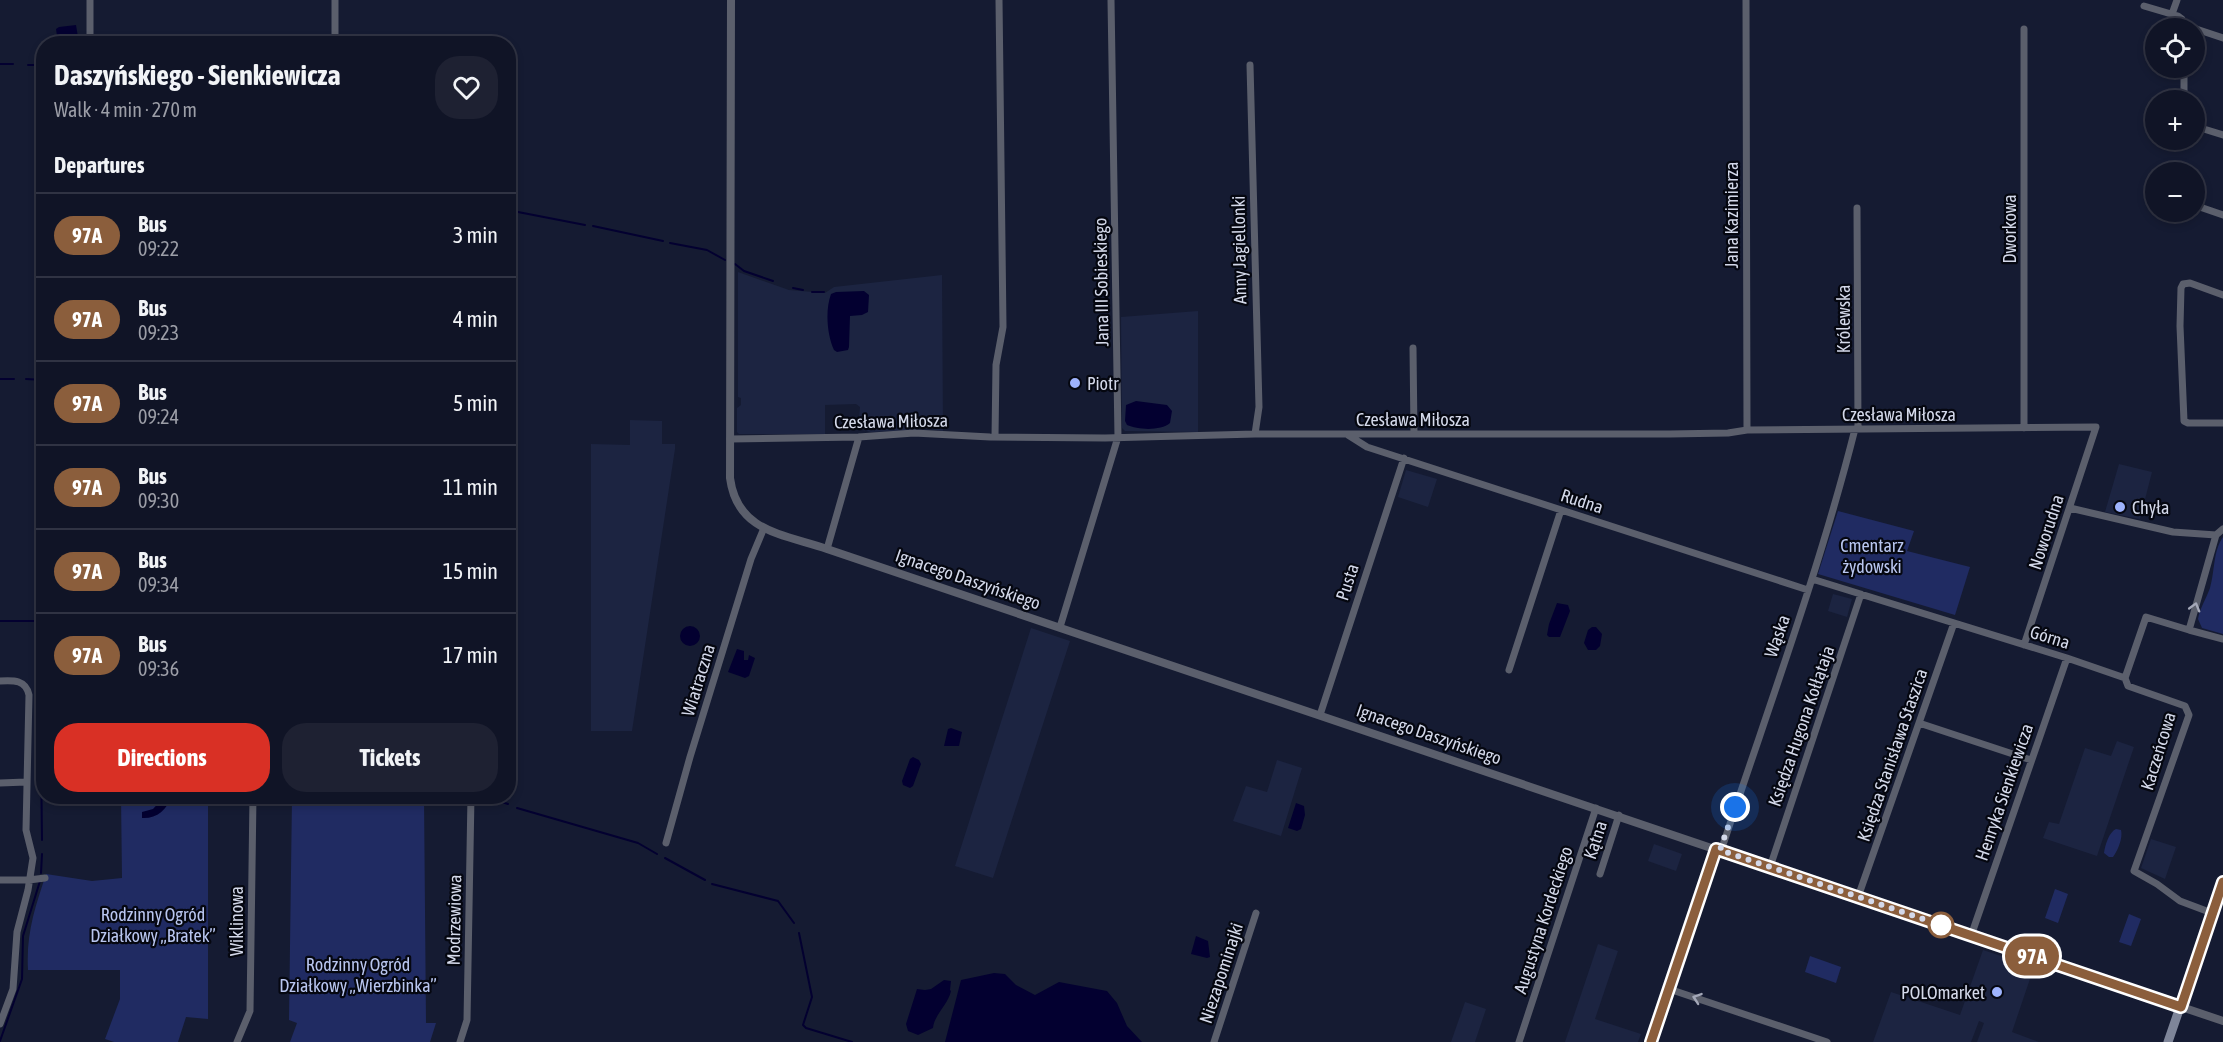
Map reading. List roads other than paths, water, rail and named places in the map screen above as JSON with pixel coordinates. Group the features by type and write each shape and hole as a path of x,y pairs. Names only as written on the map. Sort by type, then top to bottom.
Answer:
{"main road":[{"path":"2168,1042 2223,882"}],"street":[{"path":"90,0 90,36"},
{"path":"335,0 335,36"},
{"name":"Ignacego Daszyńskiego","path":"732,0 730,478 733,495 743,513 753,522 764,528 1619,815 2223,1021"},
{"path":"995,437 996,365 1003,327 999,0"},
{"name":"Jana III Sobieskiego","path":"1060,627 1118,437 1112,0"},
{"name":"Jana Kazimierza","path":"1746,0 1747,430"},
{"path":"2172,14 2177,0"},
{"path":"2144,6 2180,18"},
{"name":"Dworkowa","path":"2024,29 2024,428"},
{"path":"2205,33 2223,38"},
{"name":"Anny Jagiellonki","path":"1250,65 1259,407 1255,434"},
{"path":"2205,129 2223,135"},
{"name":"Królewska","path":"1857,208 1857,429"},
{"path":"2205,209 2223,215"},
{"path":"2223,294 2190,283 2183,284 2180,326 2184,421 2223,423"},
{"path":"1413,348 1414,434"},
{"name":"Czesława Miłosza","path":"730,439 859,437 914,433 995,437 1118,437 1255,434 1670,434 1728,433 1747,430 2096,428"},
{"name":"Noworudna","path":"2024,645 2096,428"},
{"name":"Wąska","path":"1718,850 1812,579 1857,429"},
{"name":"Rudna","path":"1348,435 1367,447 1808,590"},
{"path":"827,549 859,437"},
{"name":"Pusta","path":"1320,715 1404,458"},
{"path":"2070,508 2173,532 2216,535"},
{"path":"1509,670 1561,510"},
{"name":"Wiatraczna","path":"666,843 751,559 764,528"},
{"path":"2189,630 2216,535 2223,529"},
{"path":"1812,579 1861,594"},
{"name":"Górna","path":"1861,594 2125,678"},
{"name":"Księdza Hugona Kołłątaja","path":"1770,867 1861,594"},
{"path":"2125,678 2146,617 2223,639"},
{"name":"Księdza Stanisława Staszica","path":"1858,897 1954,623"},
{"name":"Henryka Sienkiewicza","path":"1971,936 2067,658"},
{"name":"Kaczeńcowa","path":"2125,678 2128,686 2185,706 2188,716 2134,871 2180,901 2212,913"},
{"path":"0,681 21,682 30,695 26,830 28,845 33,852 17,932 13,989 0,1022"},
{"path":"1919,723 2031,760"},
{"path":"0,783 26,782"},
{"name":"Wiklinowa","path":"237,1042 250,1011 252,804"},
{"name":"Modrzewiowa","path":"460,1042 467,1020 471,804"},
{"name":"Augustyna Kordeckiego","path":"1519,1042 1596,808"},
{"name":"Kątna","path":"1600,874 1619,815"},
{"path":"1651,1042 1718,850"},
{"path":"0,880 45,878"},
{"name":"Niezapominajki","path":"1214,1042 1256,913"},
{"path":"1669,988 1827,1042"}],"waterway":[{"path":"0,64 13,64"},
{"path":"28,65 36,65"},
{"path":"518,212 585,225"},
{"path":"593,226 663,241"},
{"path":"670,243 707,250 725,260"},
{"path":"735,264 744,271 773,281"},
{"path":"793,288 803,290"},
{"path":"812,292 824,292"},
{"path":"0,379 14,379"},
{"path":"26,379 36,380"},
{"path":"0,621 36,621"},
{"path":"42,804 42,840"},
{"path":"517,808 638,843 657,854"},
{"path":"41,873 42,854"},
{"path":"665,858 705,880"},
{"path":"0,1041 22,979 23,936 40,881"},
{"path":"712,884 778,901 794,923"},
{"path":"799,933 812,997 803,1025 806,1028 852,1042"}],"place":[{"name":"Piotr","path":"1075,383"},
{"name":"Chyła","path":"2120,507"},
{"name":"POLOmarket","path":"1997,992"}],"park label":[{"name":"Cmentarz żydowski","path":"1872,555"},
{"name":"Rodzinny Ogród Działkowy „Bratek”","path":"153,924"},
{"name":"Rodzinny Ogród Działkowy „Wierzbinka”","path":"358,974"}]}
